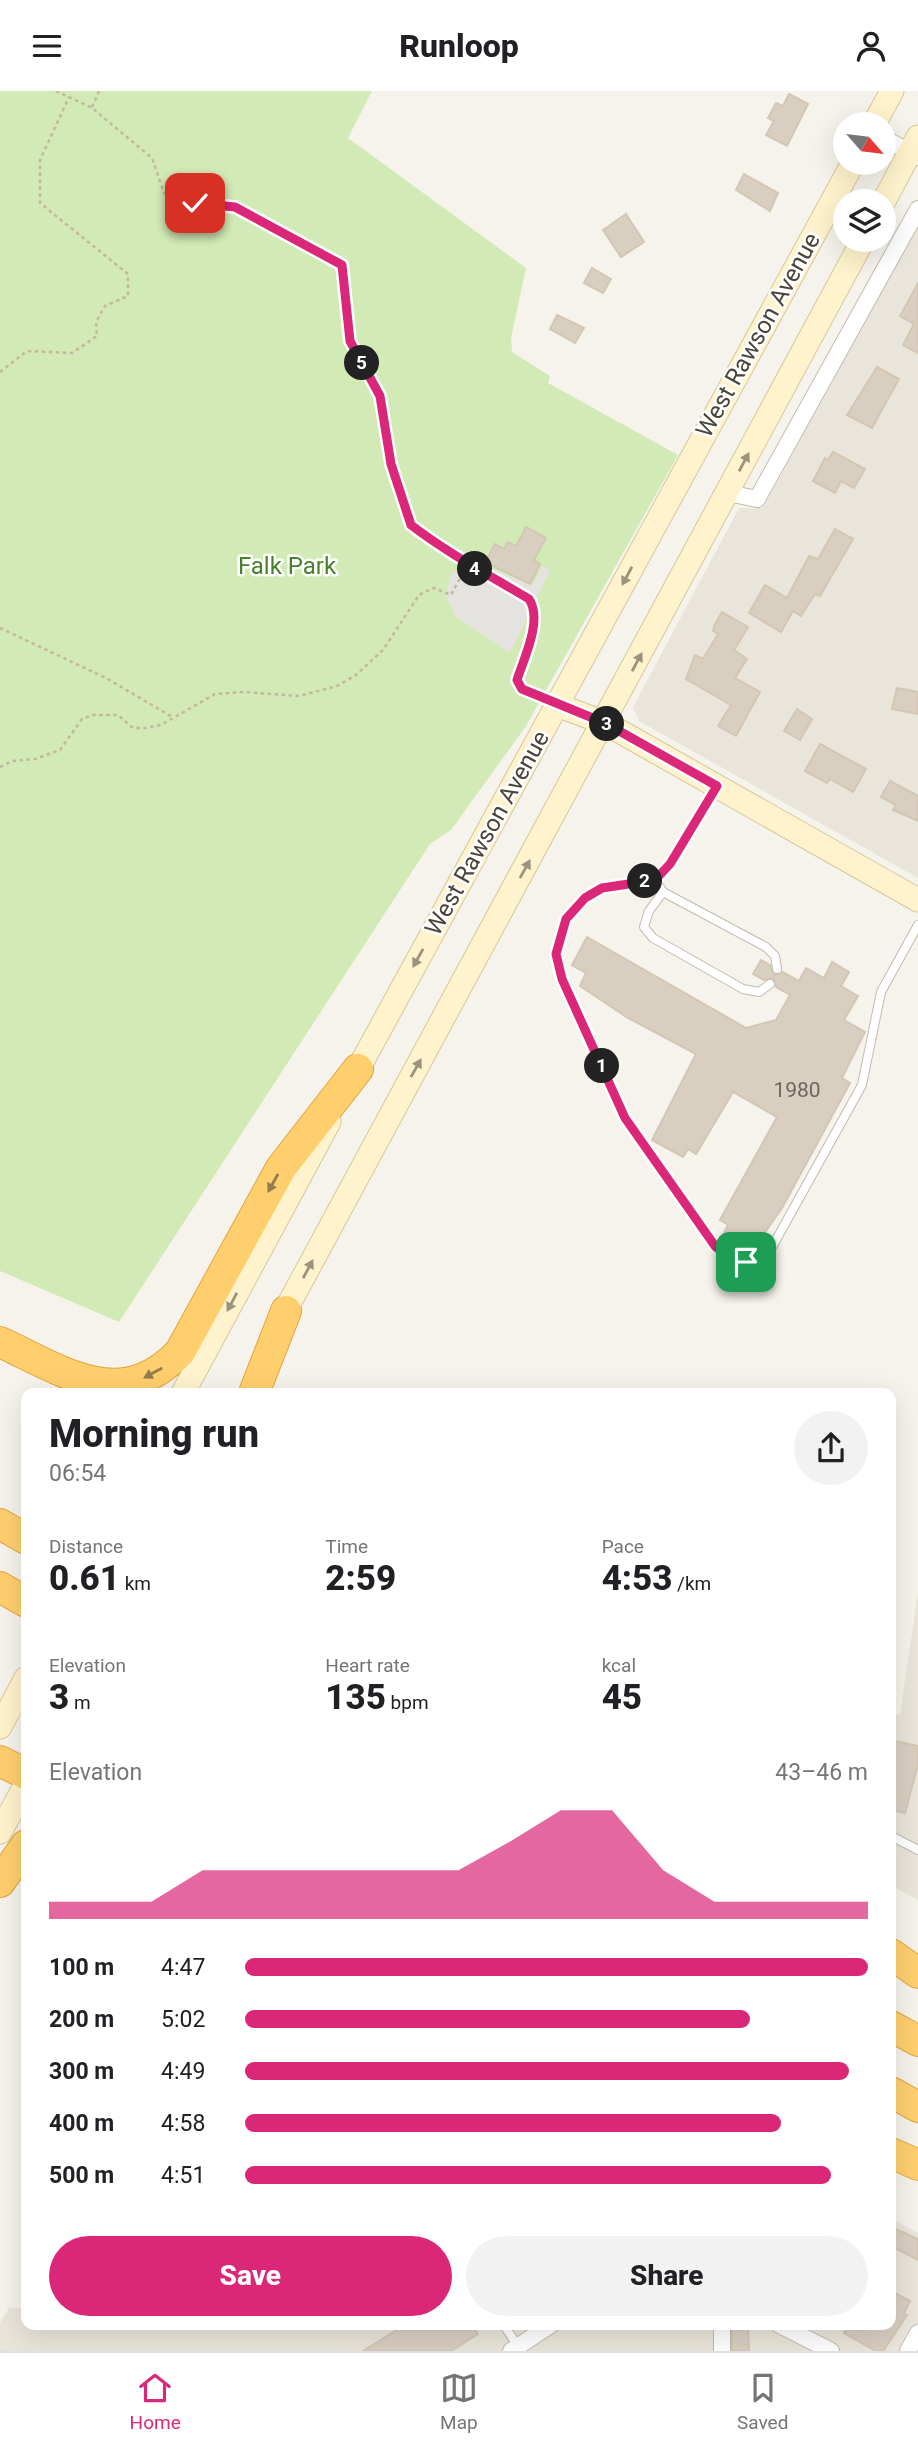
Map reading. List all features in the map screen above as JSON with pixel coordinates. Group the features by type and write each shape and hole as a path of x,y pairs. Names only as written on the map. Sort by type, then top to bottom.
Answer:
{"highway":[{"path":"0,1342 88,1382 106,1385 135,1381 169,1364 180,1352 281,1168 358,1069"},
{"path":"256,1388 286,1311"},
{"path":"0,1348 70,1388"},
{"path":"0,1524 21,1536"},
{"path":"0,1587 21,1599"},
{"path":"0,1761 21,1772"},
{"path":"0,1882 21,1852"},
{"path":"896,1958 918,1973"},
{"path":"896,2028 918,2041"},
{"path":"896,2095 918,2107"},
{"path":"896,2155 918,2165"}],"main road":[{"path":"881,112 892,91"},
{"path":"891,189 915,149"},
{"name":"West Rawson Avenue","path":"186,1388 846,175"},
{"name":"West Rawson Avenue","path":"243,1388 605,723 857,252"},
{"path":"557,705 605,723 918,899"},
{"path":"0,1727 21,1687"},
{"path":"0,1832 21,1793"}],"street":[{"path":"896,142 915,149"},
{"path":"728,493 757,499 918,209"},
{"path":"514,2348 542,2330"},
{"path":"722,2330 722,2351"},
{"path":"790,2330 831,2351"},
{"path":"908,2351 918,2333"}],"lane":[{"path":"467,565 529,599 534,606 533,621 517,680 522,689 557,705"},
{"path":"717,786 670,864 655,880 602,888 585,898 566,919 556,954 562,979 625,1118 715,1246 729,1258 746,1262 762,1258 771,1249 862,1085 881,992 918,925"},
{"path":"655,880 663,892 766,947 775,956 777,969"},
{"path":"663,892 649,911 645,927 653,938 743,989 759,992 770,984"},
{"path":"896,1839 918,1850"},
{"path":"506,2330 514,2348"}],"path":[{"path":"0,767 12,761 35,759 60,750 82,719 92,715 118,715 133,728 161,725 215,694 245,692 299,696 337,686 356,675 383,650 419,595 434,588 451,595 467,565 447,547 411,525 391,464 380,396 350,341 342,265 235,207 195,203 164,193 152,158 92,108 56,91"},
{"path":"92,108 99,91"},
{"path":"0,372 27,351 72,353 97,336 96,322 104,306 128,296 128,274 40,203 40,160 69,97"},
{"path":"0,628 107,678 174,718"}],"shaded area":[{"path":"918,224 918,878 639,721 633,707 739,508 762,508"},
{"path":"474,561 532,586 543,565 550,570 510,653 455,616 446,595 451,573"},
{"path":"918,1592 918,1900 896,1888 896,1714 900,1715"},
{"path":"896,2221 918,2233 918,2351 0,2351 0,2323 9,2308 21,2308 21,2330 896,2330"}],"green space":[{"name":"Falk Park","path":"0,91 372,91 348,138 526,268 511,338 512,352 550,376 548,383 678,455 526,726 451,830 430,844 119,1322 0,1271"}],"building":[{"path":"789,94 808,104 787,146 766,135 774,121 768,118 776,103 783,106"},
{"path":"744,174 778,193 770,211 736,190"},
{"path":"626,214 644,242 621,257 603,230"},
{"path":"592,268 611,279 603,293 584,283"},
{"path":"918,283 918,353 903,345 914,324 900,316"},
{"path":"557,315 584,328 575,343 550,329"},
{"path":"877,367 899,379 872,428 847,415"},
{"path":"833,452 865,469 854,488 841,481 835,493 813,481 825,458 828,460"},
{"path":"526,527 546,538 534,560 540,564 530,584 485,562 495,544 504,549 508,542 516,546"},
{"path":"835,529 853,539 820,596 815,594 801,616 793,611 781,632 749,613 765,585 787,598 809,556 818,559"},
{"path":"722,612 748,627 734,650 747,659 735,678 760,692 736,736 718,726 731,705 686,679 695,655 703,659 718,634 713,631"},
{"path":"897,688 918,692 918,714 892,709"},
{"path":"797,709 812,719 800,740 784,731"},
{"path":"820,744 866,769 853,792 830,779 827,783 805,771"},
{"path":"890,781 918,796 918,821 893,810 896,805 881,797"},
{"path":"587,937 746,1028 776,1020 790,995 776,987 773,978 764,980 753,974 761,960 770,965 774,975 783,972 799,981 806,968 824,978 832,962 849,972 841,986 858,996 844,1020 865,1032 842,1078 850,1083 782,1208 752,1251 723,1235 728,1225 720,1220 777,1117 733,1092 696,1154 688,1149 683,1157 652,1140 696,1054 628,1018 580,986 586,973 572,965"},
{"path":"896,1741 918,1746 918,1764 905,1813 896,1811"},
{"path":"896,2229 918,2239 918,2260 896,2249"},
{"path":"896,2294 910,2301 904,2313 907,2315 883,2351 876,2351 844,2333 846,2330 896,2330"},
{"path":"396,2330 475,2330 478,2334 451,2351 363,2351"},
{"path":"732,2330 748,2330 749,2351 732,2351"}],"route":[{"path":"195,203 235,207 342,265 350,341 380,396 391,464 411,525 447,547 467,565 529,599 534,606 531,636 517,680 522,689 605,723 717,786 670,864 655,880 602,888 585,898 566,919 556,954 562,979 625,1118 715,1246 729,1258 746,1262"}]}
